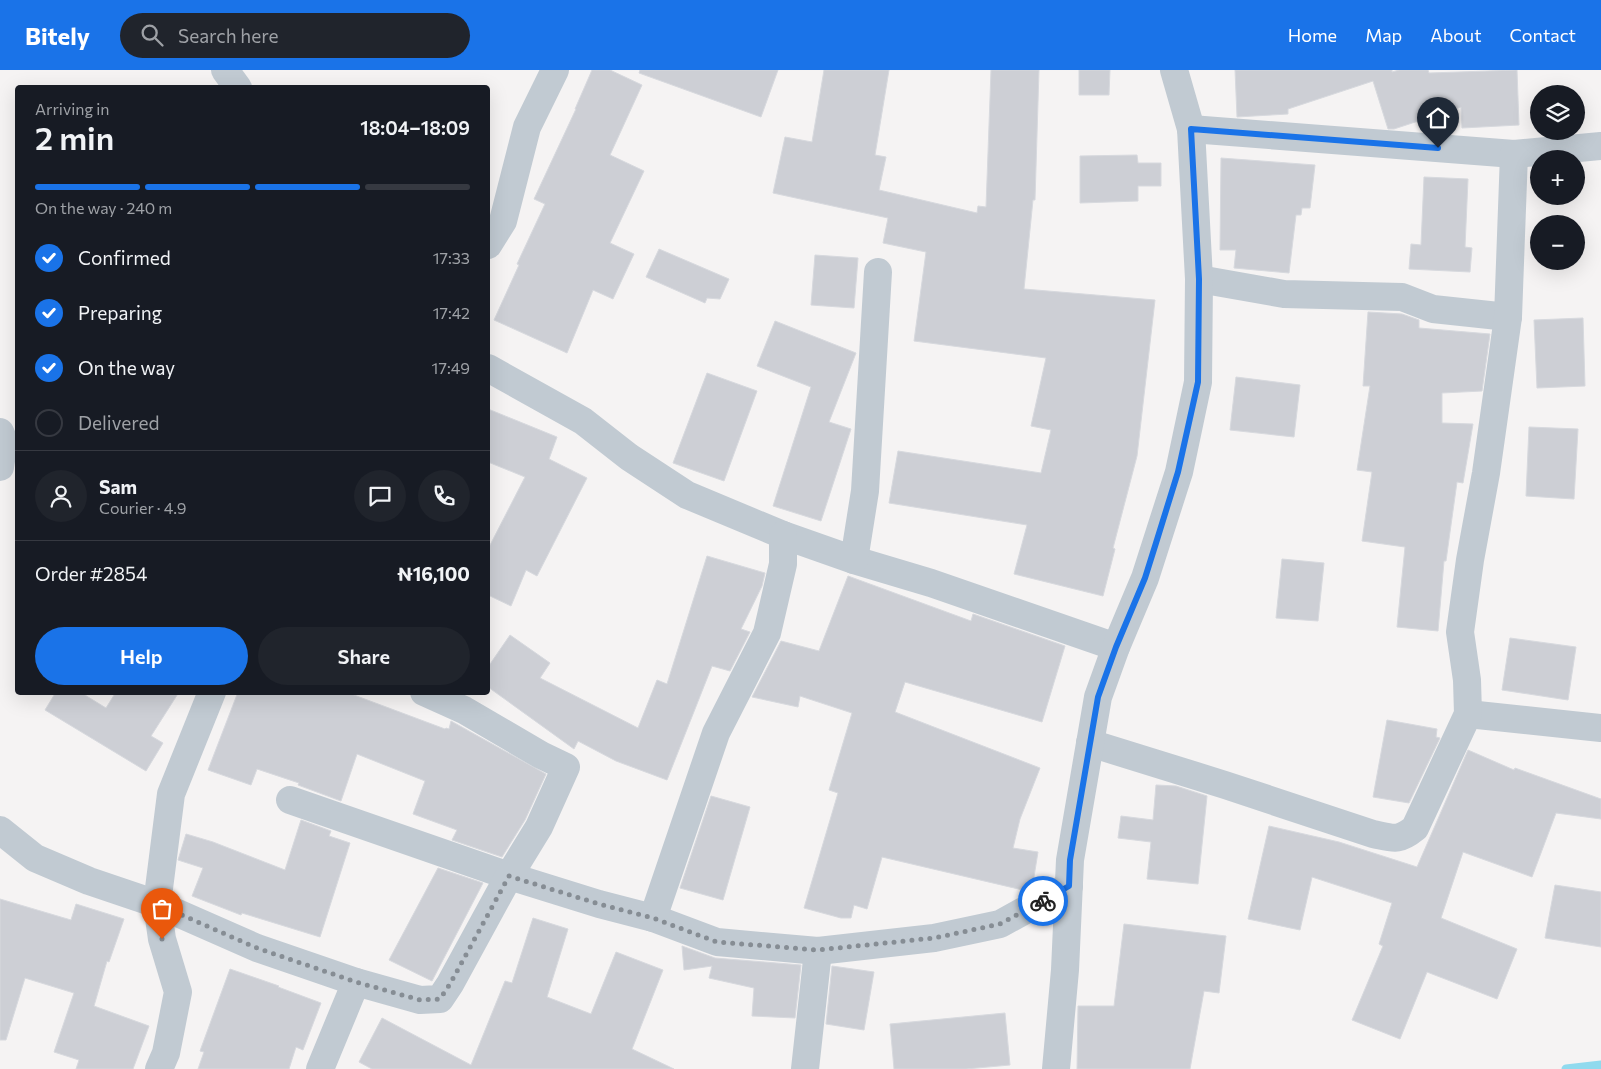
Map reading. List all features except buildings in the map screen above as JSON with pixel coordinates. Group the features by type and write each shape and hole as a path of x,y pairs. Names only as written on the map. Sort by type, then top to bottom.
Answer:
{"street":[{"path":"226,70 236,85"},
{"path":"247,70 251,85"},
{"path":"490,242 503,221 527,127 555,70"},
{"path":"1056,1069 1065,970 1070,860 1098,697 1116,647 1145,578 1178,472 1198,382 1199,279 1191,129 1174,70"},
{"path":"1191,129 1514,154 1601,146"},
{"path":"1090,743 1373,834 1394,838 1405,836 1415,828 1468,714 1467,680 1460,632 1470,560 1486,473 1508,317 1514,154"},
{"path":"854,560 865,491 878,272"},
{"path":"1199,279 1284,294 1402,297 1434,309 1508,317"},
{"path":"490,369 583,421 629,457 687,495 783,535 854,560 931,583 1116,647"},
{"path":"0,432 4,441 0,467"},
{"path":"653,918 716,733 767,633 782,564 783,535"},
{"path":"159,1069 166,1054 178,992 162,939 157,904 171,794 211,695"},
{"path":"0,830 35,858 89,881 157,904 257,948 356,982 420,1000 440,999 538,827 566,767 541,755 464,710 431,695"},
{"path":"1468,714 1601,728"},
{"path":"290,800 509,876 599,904 653,918 717,942 818,950 934,938 1000,924 1069,886"},
{"path":"805,1069 818,950"},
{"path":"320,1069 356,982"}],"waterway":[{"path":"1566,1069 1601,1065"}],"way so far":[{"path":"162,939 157,904 257,948 356,982 420,1000 440,999 509,876 599,904 653,918 717,942 818,950 934,938 1000,924 1043,901"}],"route":[{"path":"1043,901 1069,886 1070,860 1098,697 1116,647 1145,578 1178,472 1198,382 1199,279 1191,129 1438,148"}]}
